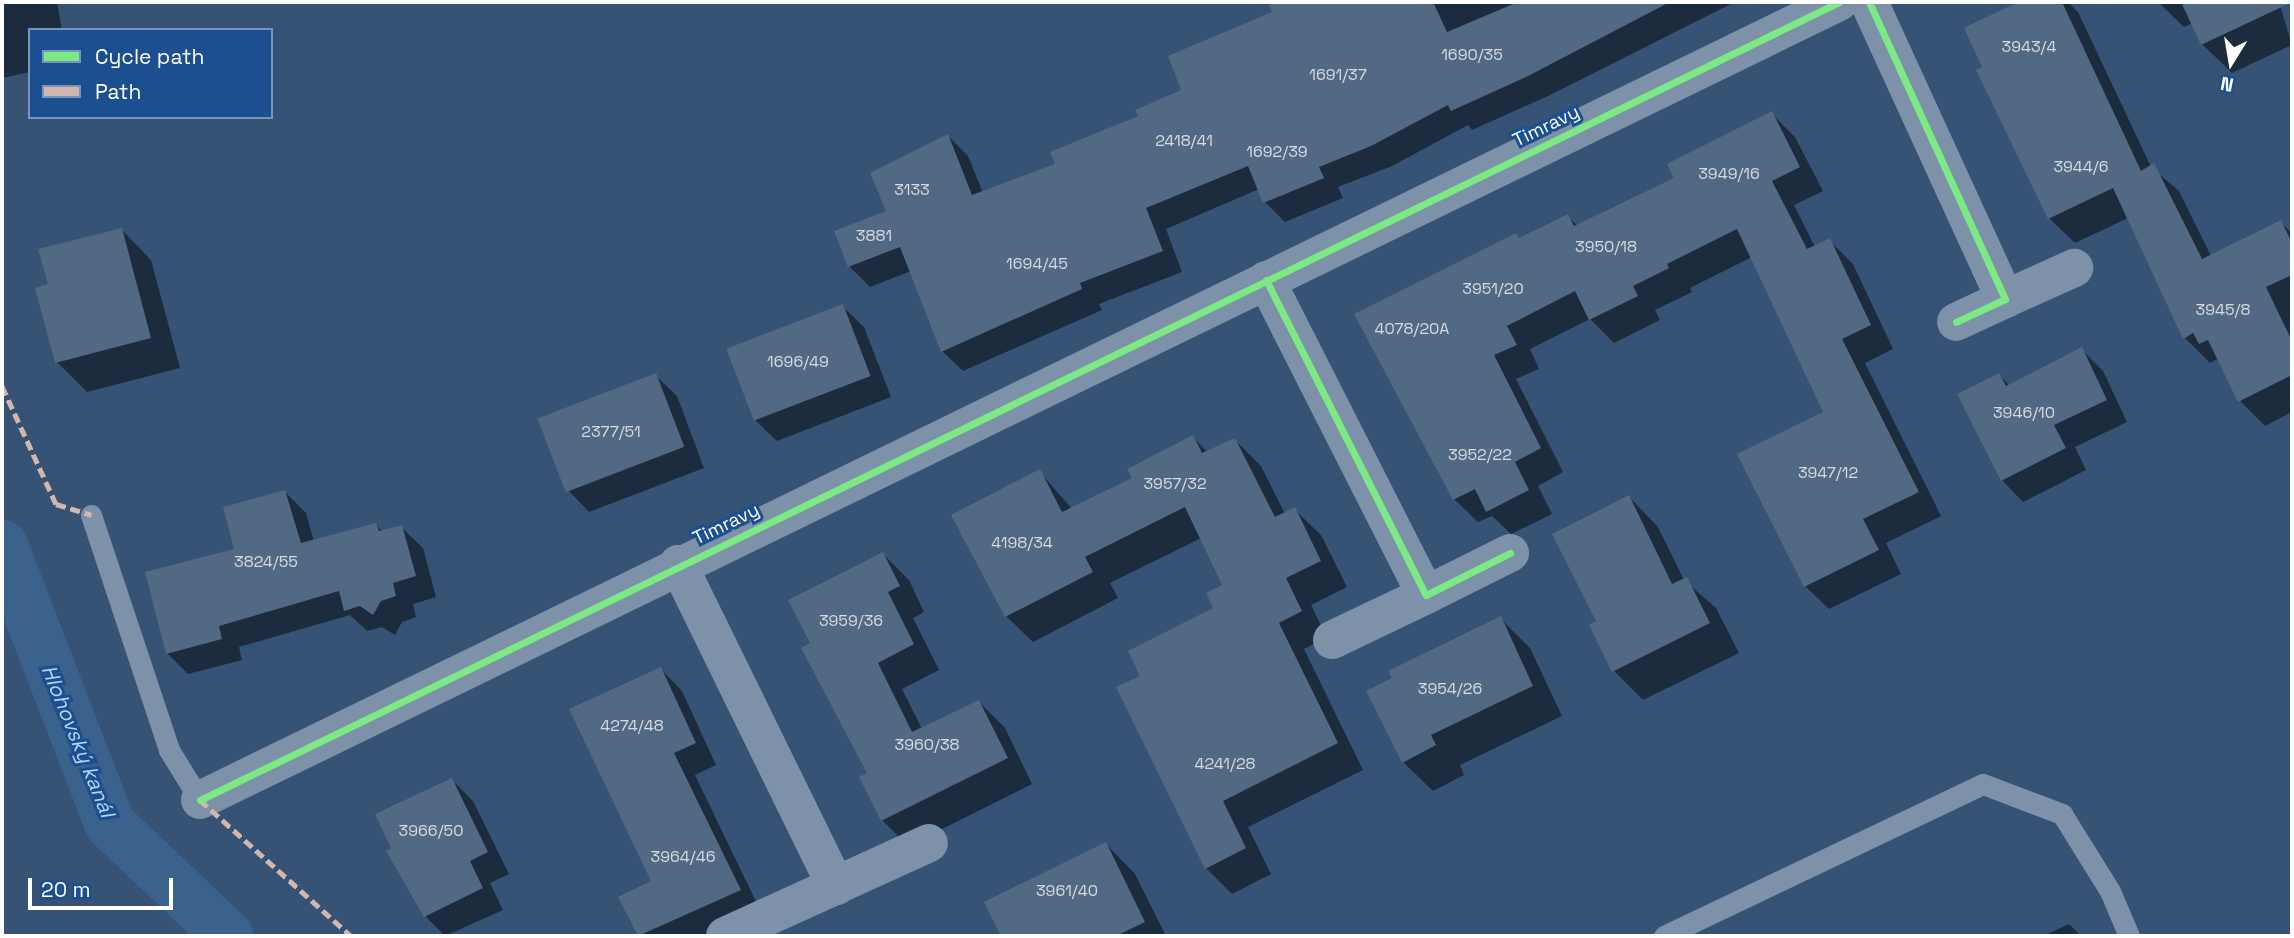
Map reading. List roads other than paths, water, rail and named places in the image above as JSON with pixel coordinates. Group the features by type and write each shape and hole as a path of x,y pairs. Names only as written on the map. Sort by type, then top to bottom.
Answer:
{"street":[{"name":"Timravy","path":"200,800 678,564 1839,2"},
{"path":"1869,2 2005,299"},
{"path":"1956,322 2074,268"},
{"path":"1266,279 1426,595"},
{"path":"1332,640 1510,553"},
{"name":"Timravy","path":"678,564 836,886"},
{"path":"725,936 929,843"}],"lane":[{"path":"92,515 169,750 200,800"},
{"path":"1664,936 1983,784 2062,814 2110,891 2129,936"}],"waterway":[{"name":"Hlohovský kanál","path":"2,545 109,823 228,936"}]}
